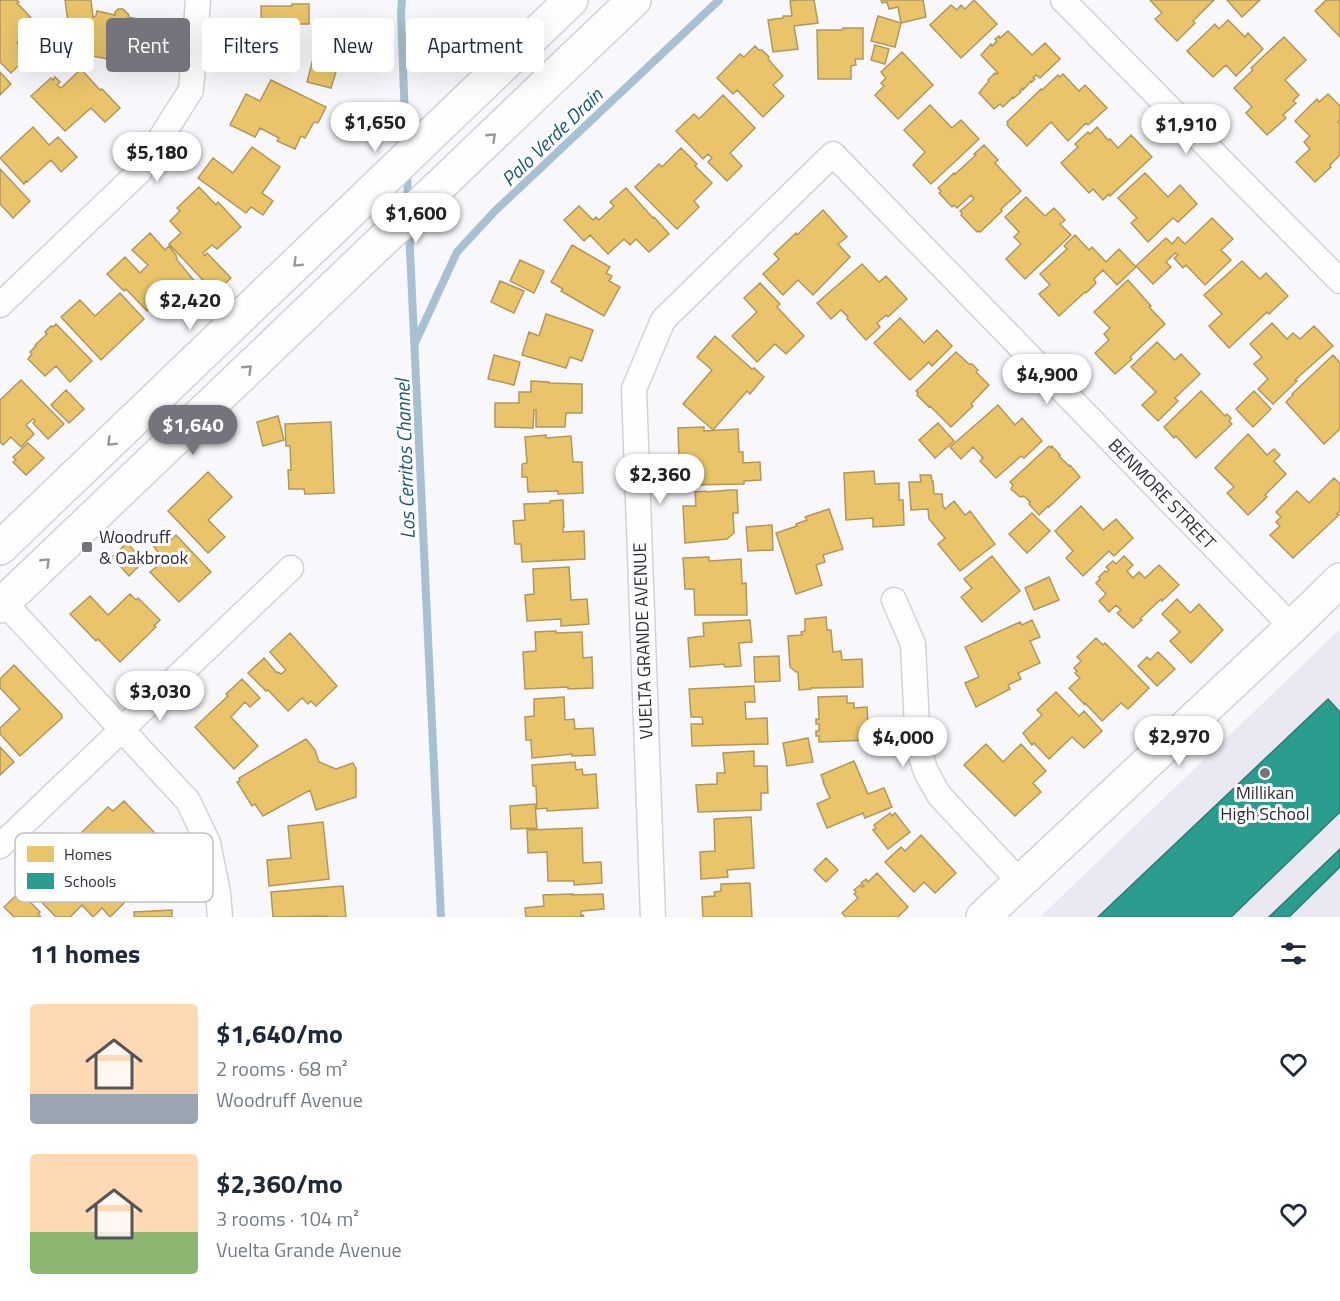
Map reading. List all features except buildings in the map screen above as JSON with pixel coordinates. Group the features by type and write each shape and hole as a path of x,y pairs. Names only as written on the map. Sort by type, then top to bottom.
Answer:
{"main road":[{"path":"0,548 571,0"},
{"path":"1,602 634,0"},
{"path":"982,917 1340,580"}],"street":[{"path":"0,305 139,172 191,90 198,0"},
{"path":"1063,0 1340,281"},
{"name":"BENMORE STREET","path":"833,153 1292,627"},
{"name":"VUELTA GRANDE AVENUE","path":"653,917 634,389 663,320 833,153"},
{"path":"0,846 291,568"},
{"path":"894,600 912,644 918,747 926,772 939,795 1020,882"},
{"path":"1,602 123,729 188,801 203,833"},
{"path":"213,868 220,917"}],"shaded area":[{"name":"Millikan High School","path":"1340,629 1340,917 1040,917"}],"waterway":[{"name":"Los Cerritos Channel","path":"402,0 406,145"},
{"name":"Palo Verde Drain","path":"415,343 457,252 495,211 719,0"},
{"name":"Los Cerritos Channel","path":"407,169 408,202"},
{"name":"Los Cerritos Channel","path":"409,229 441,917"}],"place":[{"name":"Woodruff & Oakbrook","path":"87,547"},
{"name":"Millikan High School","path":"1265,773"}]}
